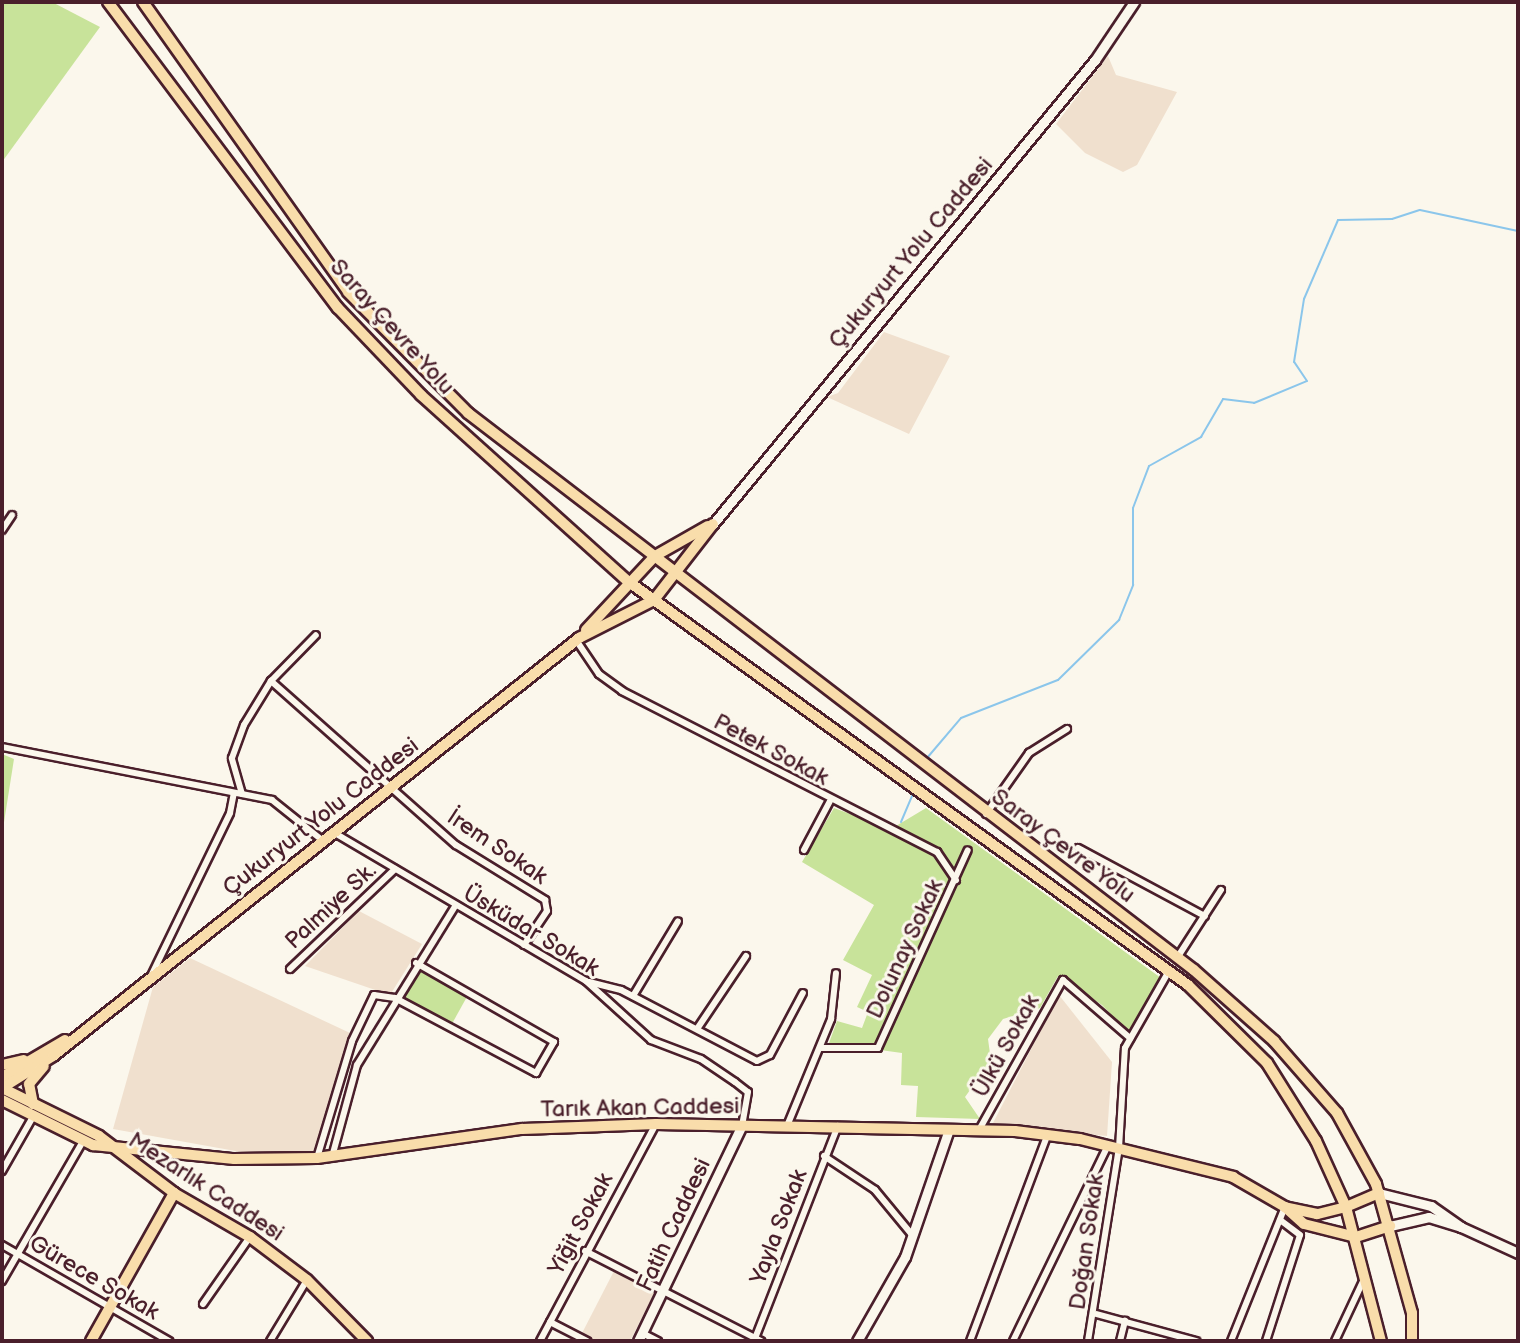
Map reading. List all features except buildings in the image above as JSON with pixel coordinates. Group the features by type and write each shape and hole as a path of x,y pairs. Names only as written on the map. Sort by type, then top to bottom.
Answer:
{"highway":[{"name":"Saray Çevre Yolu","path":"108,2 338,307 421,395 629,582 1169,971 1273,1072 1317,1141 1356,1237"},
{"name":"Saray Çevre Yolu","path":"143,2 348,292 468,414 1177,958 1274,1041 1337,1113 1379,1193 1390,1226"},
{"path":"577,639 655,556 713,524"},
{"path":"577,639 654,600 677,574 713,524"},
{"path":"1346,1207 1379,1193"},
{"path":"1381,1341 1356,1237 1390,1226 1412,1341"}],"main road":[{"name":"Çukuryurt Yolu Caddesi","path":"33,1104 29,1084 53,1056 86,1027 577,639"},
{"name":"Çukuryurt Yolu Caddesi","path":"2,1077 86,1027"},
{"name":"Çukuryurt Yolu Caddesi","path":"2,1065 37,1056"},
{"name":"Çukuryurt Yolu Caddesi","path":"2,1088 53,1056"},
{"name":"Tarık Akan Caddesi","path":"2,1088 116,1149 317,1158 522,1129 656,1124 838,1126 1048,1134 1233,1177 1285,1207"},
{"name":"Mezarlık Caddesi","path":"2,1100 83,1141 116,1149 174,1193 250,1237 307,1279 360,1339"},
{"path":"91,1341 174,1193"},
{"path":"1285,1207 1317,1214 1346,1207"},
{"path":"1285,1207 1304,1224 1356,1237"}],"street":[{"name":"Çukuryurt Yolu Caddesi","path":"713,524 1094,60 1134,2"},
{"path":"2,530 12,515"},
{"path":"242,794 232,758 271,681 316,635"},
{"name":"Petek Sokak","path":"577,639 599,674 622,691 830,801 937,852 957,880"},
{"name":"İrem Sokak","path":"271,681 456,845 545,901 547,911 524,945"},
{"path":"986,814 1029,753 1067,729"},
{"path":"2,747 242,794 290,810 322,840"},
{"path":"151,976 230,813 234,793"},
{"path":"804,849 830,801"},
{"name":"Üsküdar Sokak","path":"333,832 586,981 651,1040 701,1059 748,1092 742,1125"},
{"path":"1078,848 1205,916"},
{"name":"Dolunay Sokak","path":"821,1048 878,1048 957,880 968,850"},
{"name":"Palmiye Sk.","path":"290,969 395,869"},
{"path":"1177,958 1221,890"},
{"path":"332,1157 369,1042 416,963 456,905"},
{"path":"633,996 678,921"},
{"path":"697,1030 746,956"},
{"path":"317,1158 354,1035 373,995 394,998 536,1073 554,1042 416,963"},
{"path":"1130,1038 1169,971"},
{"path":"787,1126 821,1048 836,973"},
{"name":"Ülkü Sokak","path":"979,1130 1063,980 1130,1038"},
{"path":"586,981 633,996 757,1061 770,1055 803,993"},
{"path":"354,1035 369,1042"},
{"name":"Doğan Sokak","path":"1088,1341 1096,1314 1113,1147 1130,1038"},
{"path":"2,1171 34,1115"},
{"name":"Yiğit Sokak","path":"540,1341 584,1251 656,1124"},
{"name":"Fatih Caddesi","path":"640,1337 664,1293 742,1125"},
{"name":"Yayla Sokak","path":"757,1340 824,1156 838,1126"},
{"path":"857,1341 913,1236 949,1129"},
{"path":"970,1341 1048,1134"},
{"path":"2,1281 83,1141"},
{"path":"1013,1341 1113,1147"},
{"path":"824,1156 875,1190 913,1236"},
{"path":"1379,1193 1431,1206 1499,1249 1518,1253"},
{"path":"1231,1341 1285,1207"},
{"path":"1390,1226 1429,1217 1461,1227"},
{"path":"1266,1341 1300,1235 1280,1220"},
{"path":"203,1304 250,1237"},
{"name":"Gürece Sokak","path":"2,1245 169,1341"},
{"path":"584,1251 757,1340"},
{"path":"1335,1341 1366,1273"},
{"path":"270,1341 307,1279"},
{"path":"1096,1314 1196,1341"},
{"path":"1120,1341 1125,1321"},
{"path":"550,1322 587,1341"},
{"path":"640,1337 658,1341"}],"shaded area":[{"path":"1108,56 1116,75 1177,92 1137,165 1123,172 1085,153 1056,124"},
{"path":"884,332 950,356 909,434 827,397 838,393"},
{"path":"359,911 422,944 390,995 305,966"},
{"path":"190,958 350,1033 314,1152 241,1152 113,1129 153,987"},
{"path":"1059,995 1112,1062 1107,1136 992,1125"},
{"path":"614,1271 655,1292 630,1341 579,1339"}],"green space":[{"path":"2,2 52,2 100,27 2,162"},
{"path":"2,754 14,759 2,835"},
{"path":"834,808 891,829 926,808 1161,978 1129,1033 1102,1005 1058,976 1040,1008 1003,1019 988,1039 991,1061 965,1097 980,1119 916,1117 918,1086 901,1085 902,1053 829,1043 837,1021 862,1028 868,1012 857,1007 872,975 843,960 874,905 802,862"},
{"path":"420,968 468,995 451,1026 403,999"}],"waterway":[{"path":"927,758 961,718 1058,680 1119,620 1133,585 1133,508 1149,466 1201,437 1223,399 1254,403 1307,381 1294,362 1304,299 1338,220 1392,219 1420,210 1518,231"},
{"path":"901,822 913,794"}]}
